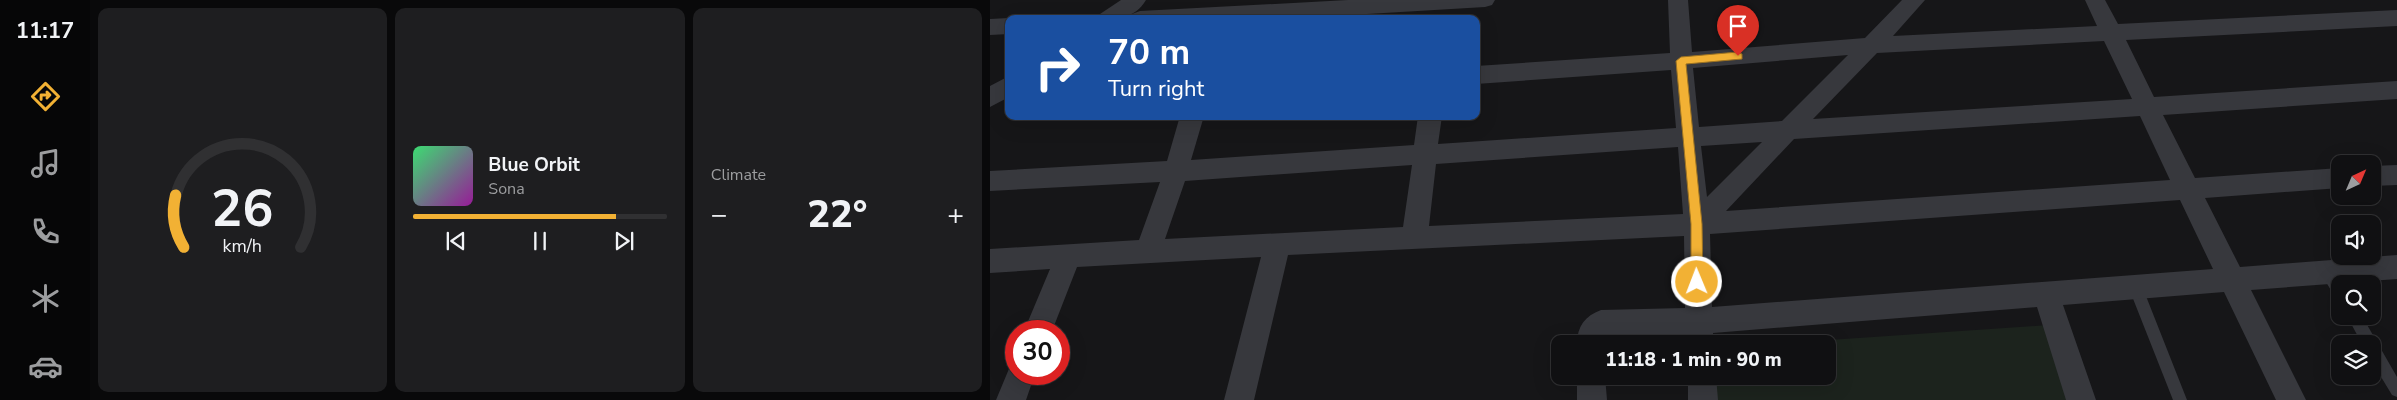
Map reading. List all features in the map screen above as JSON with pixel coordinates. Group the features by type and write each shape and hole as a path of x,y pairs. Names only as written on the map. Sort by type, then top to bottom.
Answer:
{"street":[{"path":"1114,15 1136,0"},
{"path":"1187,15 1234,11 1447,7 1486,0"},
{"path":"1678,0 1681,61 1690,137 1697,224 1698,332"},
{"path":"1697,224 1788,129 1873,45 1914,0"},
{"path":"2095,0 2291,400"},
{"path":"1480,75 1873,45 2397,18"},
{"path":"990,27 1005,26"},
{"path":"990,100 1005,88"},
{"path":"990,181 1176,171 2397,90"},
{"path":"990,100 1005,100"},
{"path":"1148,251 1176,171 1191,120"},
{"path":"1415,237 1427,154 1430,120"},
{"path":"2381,176 2397,175"},
{"path":"990,260 1278,243 1697,224 2331,179"},
{"path":"1239,400 1278,243"},
{"path":"1042,320 1068,256"},
{"path":"2366,275 2397,267"},
{"path":"1591,335 1601,323 1698,332 2046,293 2135,286 2232,279 2331,283"},
{"path":"2046,293 2081,400"},
{"path":"1011,400 1017,385"},
{"path":"1592,385 1592,400"},
{"path":"1702,385 1703,400"}],"lane":[{"path":"2135,286 2180,400"},
{"path":"2381,363 2397,390"}],"shaded area":[{"path":"2049,325 2071,400 1713,400 1712,385 1836,385 1836,339"}],"route":[{"path":"1697,282 1697,224 1690,137 1681,61 1738,56"}]}
